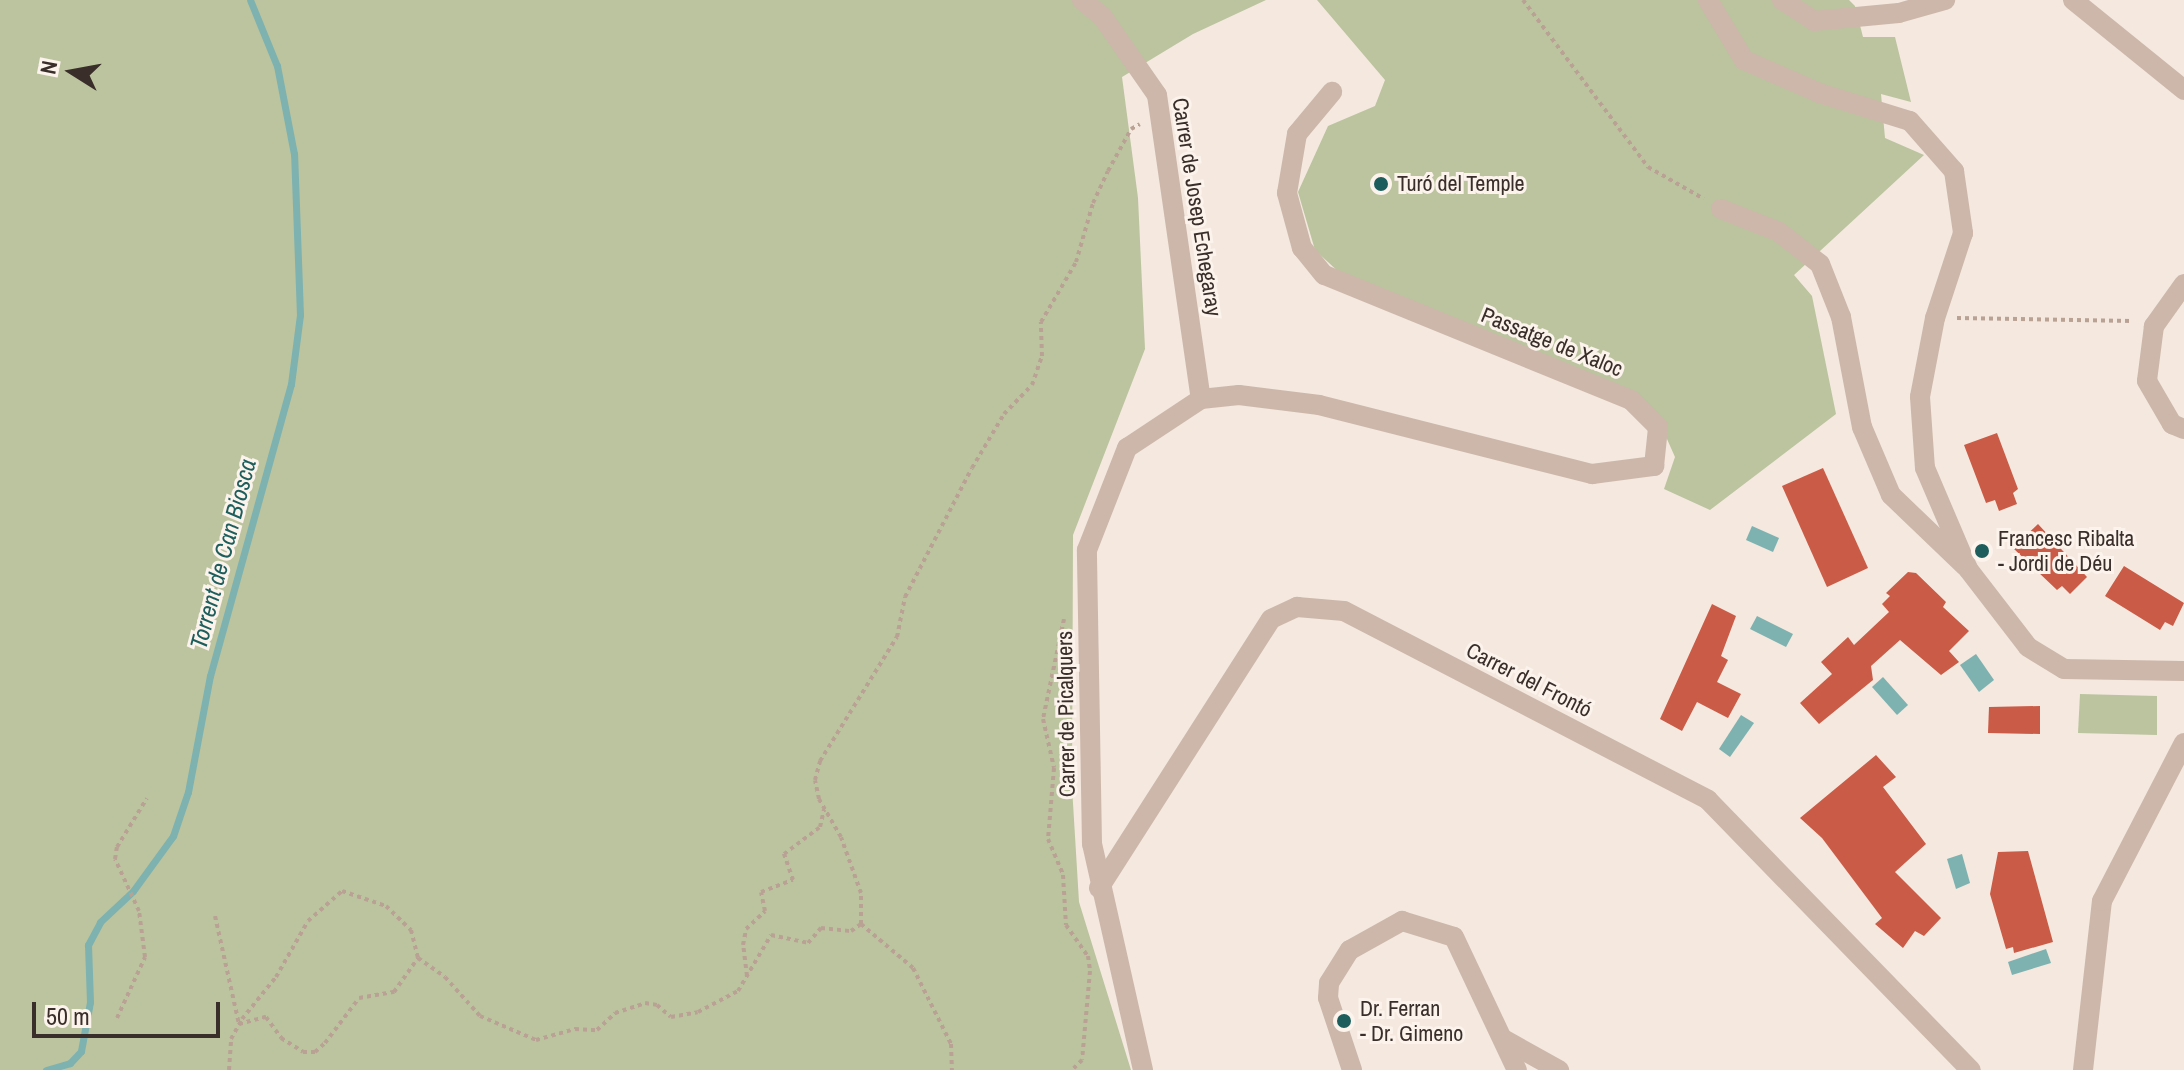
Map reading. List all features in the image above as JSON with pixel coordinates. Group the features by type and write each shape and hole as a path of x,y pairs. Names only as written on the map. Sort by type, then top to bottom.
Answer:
{"street":[{"name":"Carrer de Josep Echegaray","path":"1082,0 1102,16 1149,84 1160,113 1201,399"},
{"path":"1708,0 1744,60 1819,93 1910,121 1954,171 1963,233 1935,318 1920,397 1925,468 1968,569"},
{"path":"1782,0 1814,21 1899,13 1945,0"},
{"path":"2073,0 2184,90"},
{"name":"Passatge de Xaloc","path":"1201,399 1239,395 1319,405 1592,474 1654,466 1658,427 1631,400 1324,275 1302,248 1287,193 1297,134 1332,92"},
{"path":"1721,209 1779,232 1820,264 1841,317 1862,427 1891,495 1968,569 2028,647 2064,669 2184,671"},
{"path":"2184,284 2157,322 2147,381 2172,424 2184,429"},
{"name":"Carrer de Picalquers","path":"1143,1070 1099,888 1092,844 1087,550 1127,448 1201,399"},
{"name":"Carrer del Frontó","path":"1099,888 1271,619 1297,607 1344,611 1708,800 1971,1070"},
{"path":"2083,1070 2102,901 2184,743"},
{"path":"1352,1070 1328,998 1329,983 1350,950 1402,921 1454,937 1517,1070"},
{"path":"1505,1040 1559,1070"}],"path":[{"path":"1523,0 1648,167 1721,209"},
{"path":"952,1070 951,1044 913,968 861,924 861,893 841,837 824,809 815,780 820,761 897,637 905,597 972,468 1004,414 1032,385 1042,356 1041,322 1076,262 1093,203 1108,171 1131,129 1160,113"},
{"path":"1935,318 2157,322"},
{"path":"1066,614 1043,719 1054,768 1048,839 1063,875 1066,925 1088,956 1090,971 1082,1060 1072,1070"},
{"path":"117,1018 145,957 139,911 115,859 117,847 147,798"},
{"path":"747,979 743,945 746,929 765,911 761,892 793,880 784,854 820,827 824,809"},
{"path":"229,1070 231,1039 239,1024 276,977 308,921 342,891 386,906 411,930 418,958 464,994 480,1016 536,1040 575,1029 597,1030 615,1013 645,1003 657,1005 671,1017 698,1012 723,1002 747,979 771,935 808,943 821,928 851,931 861,924"},
{"path":"215,916 239,1024"},
{"path":"239,1024 266,1017 291,1045 315,1052 359,998 394,992 418,958"}],"green space":[{"path":"0,0 1266,0 1193,34 1122,77 1138,198 1145,349 1073,535 1072,787 1079,902 1131,1070 0,1070"},
{"path":"1317,0 1849,0 1855,6 1863,37 1895,37 1911,102 1881,94 1885,138 1924,155 1794,275 1812,296 1836,414 1710,510 1664,489 1675,457 1655,412 1342,275 1315,250 1298,192 1328,126 1375,106 1385,80"},
{"path":"2080,694 2157,696 2157,735 2078,733"}],"water":[{"path":"1752,526 1779,538 1773,552 1746,540"},
{"path":"1757,616 1793,634 1786,647 1750,629"},
{"path":"1976,654 1994,680 1979,692 1960,665"},
{"path":"1883,677 1908,705 1897,715 1872,687"},
{"path":"1741,715 1754,723 1730,757 1719,749"},
{"path":"1962,854 1970,883 1956,889 1947,859"},
{"path":"2046,949 2051,963 2012,975 2008,962"}],"building":[{"path":"1997,433 2018,489 2013,493 2017,504 1999,511 1995,500 1986,503 1964,445"},
{"path":"1823,468 1868,568 1827,587 1782,486"},
{"path":"2038,524 2087,577 2070,594 2062,586 2057,590 2013,548"},
{"path":"2124,566 2184,603 2173,626 2165,622 2160,630 2105,596"},
{"path":"1908,572 1916,573 1946,602 1943,607 1969,631 1949,651 1959,662 1941,675 1900,640 1871,666 1873,680 1819,724 1800,703 1832,674 1821,662 1848,637 1854,645 1889,612 1882,604 1890,596 1886,593"},
{"path":"1712,604 1736,616 1721,656 1728,660 1717,682 1741,694 1728,718 1697,702 1682,731 1660,719"},
{"path":"2040,706 2040,734 1988,733 1989,707"},
{"path":"1876,755 1896,777 1883,787 1926,844 1895,872 1941,918 1924,936 1915,931 1903,948 1875,924 1882,918 1822,838 1800,818"},
{"path":"2028,851 2053,942 2014,953 2013,947 2006,949 1990,894 1998,852"}],"waterway":[{"name":"Torrent de Can Biosca","path":"46,1070 70,1063 81,1051 90,1002 88,945 100,922 133,891 173,836 188,792 210,676 291,384 300,315 294,154 277,66 250,0"}],"place":[{"name":"Turó del Temple","path":"1381,184"},
{"name":"Francesc Ribalta - Jordi de Déu","path":"1982,551"},
{"name":"Dr. Ferran - Dr. Gimeno","path":"1344,1021"}]}
